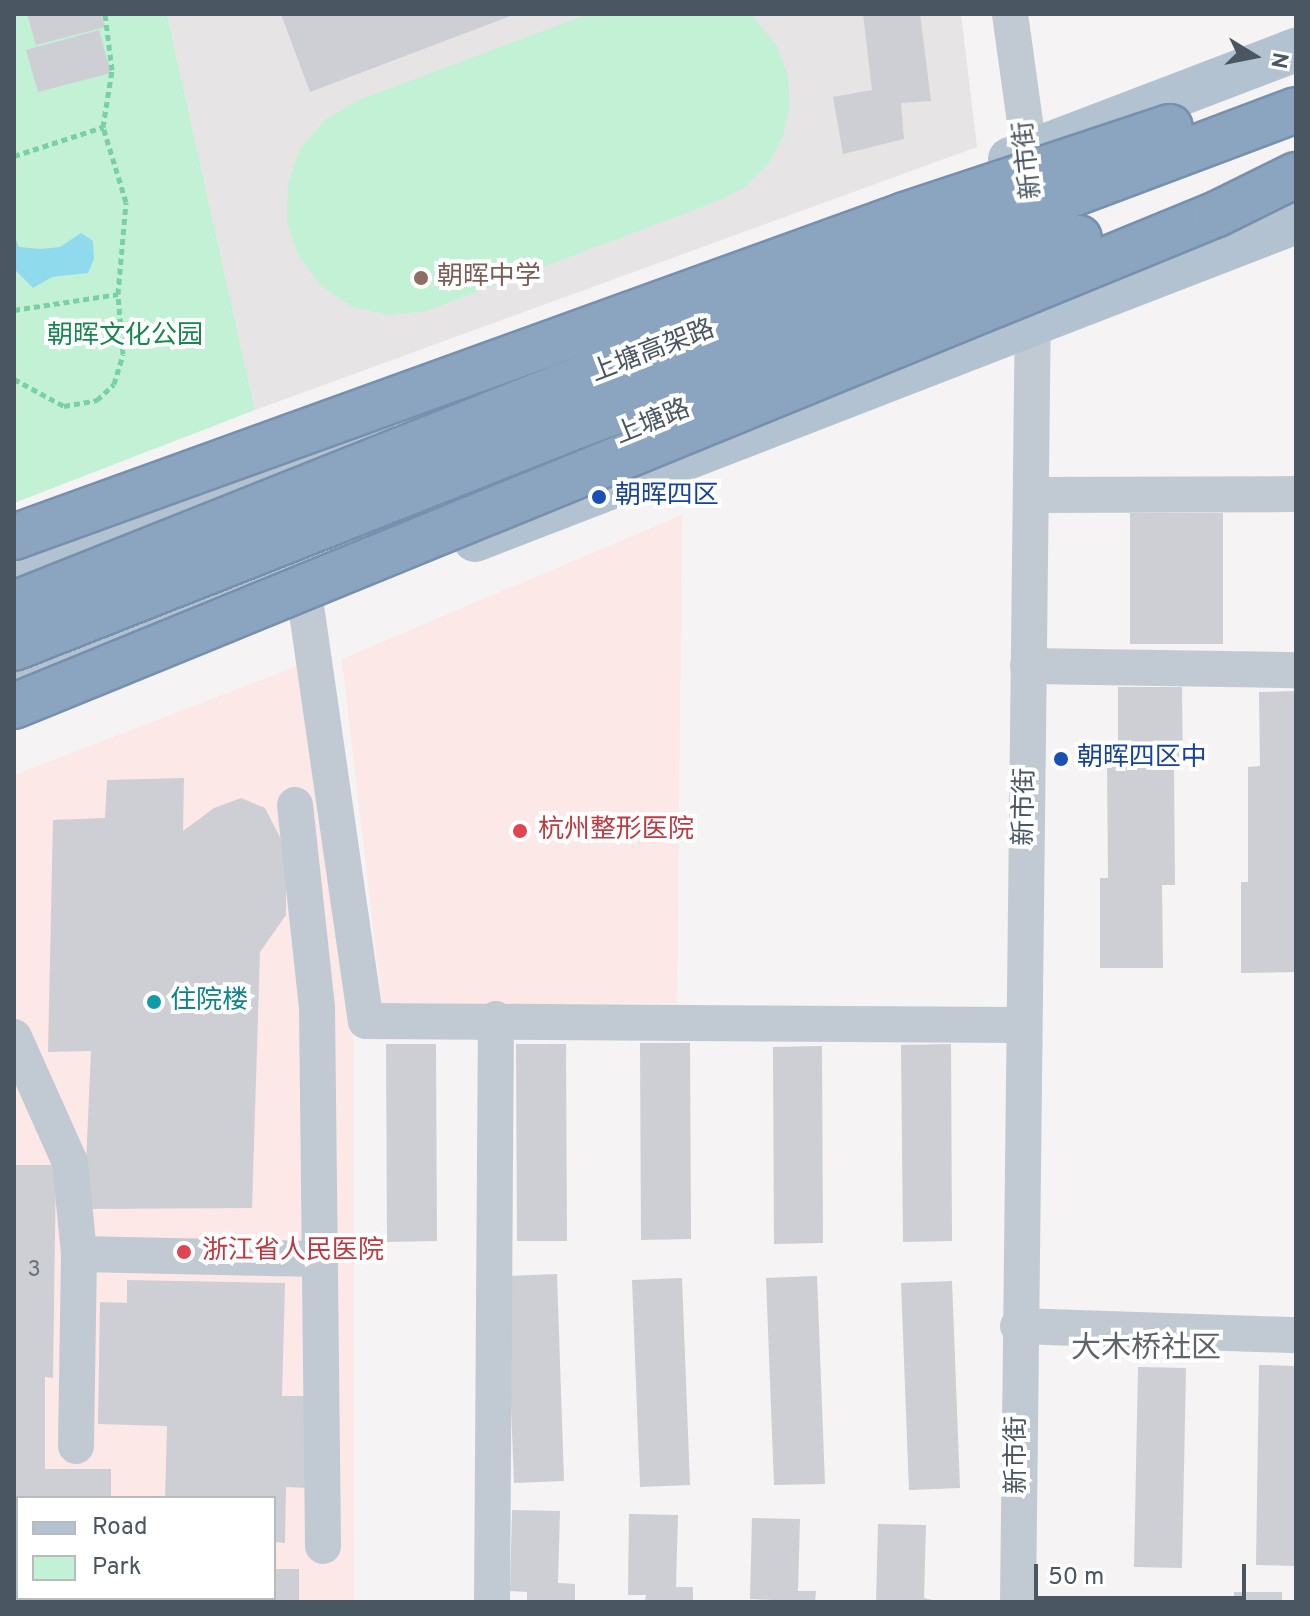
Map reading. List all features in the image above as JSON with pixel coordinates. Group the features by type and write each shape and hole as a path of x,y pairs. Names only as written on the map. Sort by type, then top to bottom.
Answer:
{"highway":[{"path":"14,537 905,215 1170,127 1296,91"},
{"name":"上塘高架路","path":"14,604 559,387 1296,110"},
{"name":"上塘高架路","path":"14,648 574,427 1296,157"},
{"path":"14,706 1217,214 1296,175"}],"main road":[{"path":"14,563 1032,171 1296,50"},
{"path":"14,519 1032,171 1296,91"},
{"name":"上塘路","path":"14,674 1034,271 1296,182"},
{"path":"14,719 1296,222"}],"street":[{"name":"新市街","path":"1010,14 1032,171 1034,271 1018,1326 1018,1602"},
{"path":"1031,495 1296,494"},
{"path":"306,606 366,1021 496,1019 1023,1025"},
{"path":"1028,666 1296,670"},
{"path":"295,805 317,1007 323,1546"},
{"path":"492,1602 496,1019"},
{"path":"14,1037 70,1162 79,1254 76,1446"},
{"path":"79,1254 320,1259"},
{"path":"1018,1326 1296,1335"}],"path":[{"path":"14,379 64,406 97,400 114,384 123,354 118,294 126,202 103,127 112,70 105,14"},
{"path":"14,156 103,127"},
{"path":"14,310 118,294"}],"shaded area":[{"name":"朝晖中学","path":"167,14 961,14 977,147 255,410"},
{"name":"杭州整形医院","path":"682,515 677,1003 382,1005 342,659"},
{"name":"浙江省人民医院","path":"300,665 353,1005 354,1602 14,1602 14,775"}],"green space":[{"name":"朝晖文化公园","path":"14,14 167,14 255,410 14,503"},
{"path":"588,14 751,14 777,46 788,75 790,106 783,136 769,163 744,188 710,204 426,311 389,315 353,307 322,287 299,257 287,222 288,184 300,149 325,120 356,101"}],"water":[{"path":"81,233 93,241 94,259 88,273 52,277 33,288 14,269 14,235 19,247 41,249 60,247"}],"building":[{"path":"27,14 101,14 105,27 36,45"},
{"path":"281,14 516,14 310,92"},
{"path":"863,14 920,14 931,101 901,103 904,139 843,154 833,97 872,90"},
{"path":"99,30 111,73 38,92 26,50"},
{"path":"1130,513 1223,513 1223,644 1130,644"},
{"path":"1118,687 1182,687 1183,770 1174,769 1175,885 1162,885 1163,968 1100,968 1100,878 1108,878 1107,762 1118,762"},
{"path":"1296,691 1296,972 1241,973 1241,882 1248,882 1248,767 1260,766 1259,692"},
{"name":"住院楼","path":"184,778 183,831 214,808 241,798 265,808 286,849 286,915 260,952 252,1208 84,1209 91,1051 48,1052 53,820 105,818 107,780"},
{"path":"640,1043 690,1043 691,1239 641,1240"},
{"path":"386,1044 436,1044 437,1241 387,1242"},
{"path":"516,1044 566,1044 567,1241 517,1241"},
{"path":"951,1044 952,1241 903,1242 901,1045"},
{"path":"822,1046 823,1243 774,1244 773,1047"},
{"path":"14,1165 56,1165 53,1378 45,1377 45,1469 111,1469 111,1496 16,1496 16,1600 88,1602 14,1602"},
{"path":"557,1274 564,1481 514,1483 506,1276"},
{"path":"817,1276 825,1484 774,1485 766,1278"},
{"path":"682,1278 690,1485 640,1487 632,1280"},
{"path":"127,1280 285,1283 282,1396 311,1396 309,1488 286,1487 285,1543 276,1542 276,1496 165,1496 167,1426 98,1424 100,1302 127,1303"},
{"path":"952,1281 960,1488 909,1490 901,1283"},
{"path":"1259,1365 1296,1366 1296,1566 1256,1565"},
{"path":"1138,1367 1186,1368 1182,1568 1134,1567"},
{"path":"512,1510 560,1511 558,1583 575,1584 575,1602 527,1602 527,1592 510,1591"},
{"path":"629,1514 678,1515 676,1587 693,1587 693,1602 645,1602 646,1595 628,1595"},
{"path":"752,1518 800,1519 798,1591 816,1591 815,1602 750,1599"},
{"path":"878,1524 926,1525 924,1598 941,1602 876,1602"},
{"path":"276,1569 299,1569 299,1602 165,1602 276,1600"},
{"path":"1234,1592 1282,1592 1282,1602 1234,1602"}],"place":[{"name":"朝晖中学","path":"421,278"},
{"name":"朝晖四区","path":"599,497"},
{"name":"朝晖四区中","path":"1061,759"},
{"name":"杭州整形医院","path":"520,831"},
{"name":"住院楼","path":"154,1002"},
{"name":"浙江省人民医院","path":"184,1252"}],"district":[{"name":"大木桥社区","path":"1146,1350"}]}
